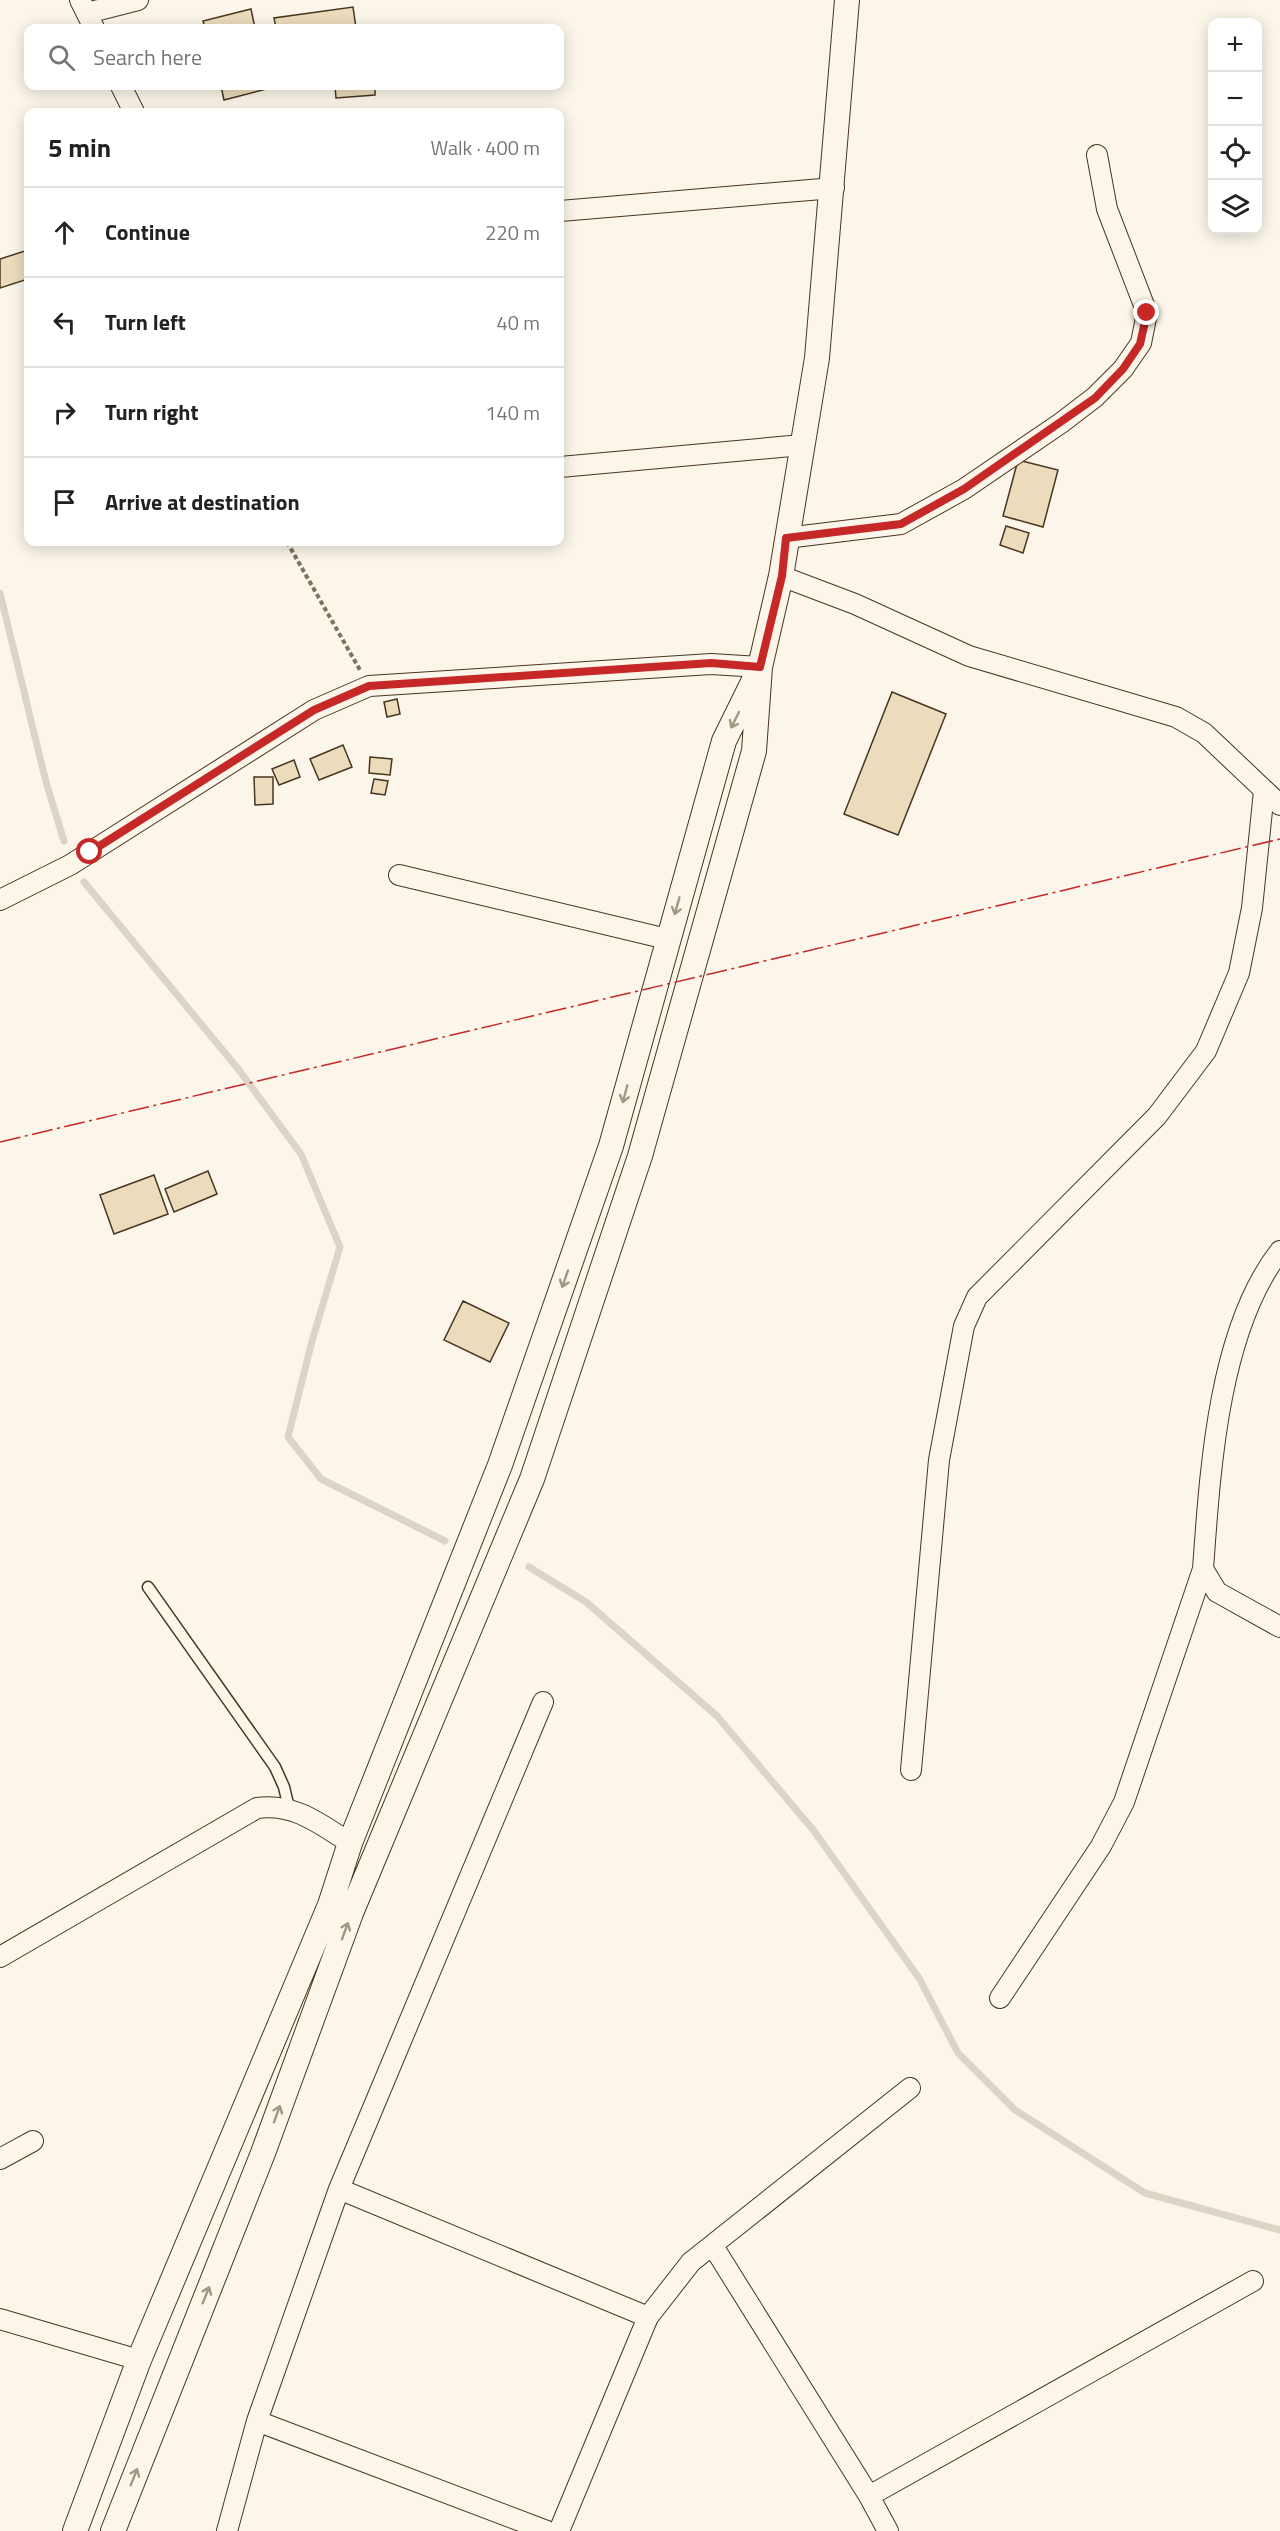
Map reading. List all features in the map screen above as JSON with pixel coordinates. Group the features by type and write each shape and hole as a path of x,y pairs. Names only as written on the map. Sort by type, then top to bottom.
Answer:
{"street":[{"path":"87,14 138,0"},
{"path":"113,2531 263,2153 351,1913 532,1479 640,1156 754,751 760,667 782,576 786,538 817,358 834,188 847,0"},
{"path":"123,90 132,108"},
{"path":"786,538 901,524 964,489 1061,423 1095,398 1123,369 1140,344 1147,313 1107,209 1097,155"},
{"path":"564,211 834,188"},
{"path":"564,467 802,445"},
{"path":"782,576 855,604 969,656 1176,717 1204,733 1280,805"},
{"path":"0,900 70,865 314,710 369,686 711,663 760,667"},
{"path":"75,2531 139,2360 326,1916 350,1843 504,1454 611,1146 724,741 760,667"},
{"path":"911,1770 939,1460 964,1326 977,1297 1157,1116 1206,1051 1239,973 1252,908 1264,791"},
{"path":"399,875 667,939"},
{"path":"1000,1998 1101,1846 1124,1802 1203,1569 1212,1474 1238,1333 1256,1287 1278,1259"},
{"path":"1203,1569 1217,1592 1280,1627"},
{"path":"227,2531 257,2421 339,2189 543,1702"},
{"path":"0,1957 257,1808 273,1806 289,1808 309,1816 350,1843"},
{"path":"559,2531 648,2317 691,2262 910,2088"},
{"path":"0,2159 33,2141"},
{"path":"339,2189 648,2317"},
{"path":"713,2246 869,2496 888,2531"},
{"path":"869,2496 1253,2281"},
{"path":"0,2319 139,2360"},
{"path":"257,2421 548,2531"}],"lane":[{"path":"148,1587 275,1767 284,1787 289,1808"}],"path":[{"path":"289,546 369,686"}],"building":[{"path":"353,7 355,24 275,24 274,18"},
{"path":"251,9 254,24 204,24 203,21"},
{"path":"222,90 262,90 224,100"},
{"path":"335,90 375,90 375,95 336,98"},
{"path":"24,251 24,280 0,288 0,259"},
{"path":"1018,460 1058,470 1043,527 1003,516"},
{"path":"1006,526 1029,533 1023,553 1000,545"},
{"path":"892,692 946,714 898,835 844,814"},
{"path":"397,699 400,714 387,717 384,702"},
{"path":"343,745 352,767 319,780 310,759"},
{"path":"370,757 392,759 390,775 369,773"},
{"path":"294,760 300,777 279,785 272,769"},
{"path":"254,777 273,777 273,804 255,805"},
{"path":"374,779 388,781 385,795 371,793"},
{"path":"208,1171 217,1194 174,1212 165,1189"},
{"path":"154,1175 168,1214 114,1234 100,1195"},
{"path":"463,1301 509,1323 490,1362 444,1340"}],"waterway":[{"path":"0,593 46,782 64,841"},
{"path":"84,882 239,1070 301,1154 340,1247 312,1341 288,1437 321,1479 445,1541"},
{"path":"529,1567 586,1602 717,1716 814,1831 919,1978 958,2053 1015,2110 1145,2193 1280,2230"}],"power":[{"path":"0,1142 1280,839"}],"route":[{"path":"90,852 314,710 369,686 711,663 760,667 782,576 786,538 842,533 901,524 964,489 1095,398 1123,369 1140,344 1147,313"}]}
